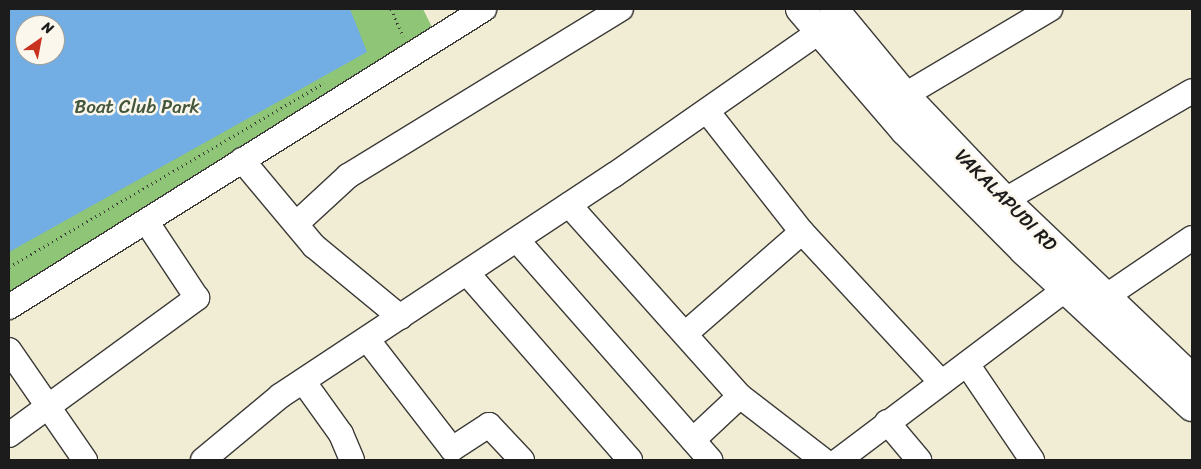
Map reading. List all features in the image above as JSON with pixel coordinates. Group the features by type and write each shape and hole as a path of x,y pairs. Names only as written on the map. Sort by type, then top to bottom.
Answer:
{"main road":[{"path":"800,9 831,19 905,131 1097,303 1192,378"},
{"name":"VAKALAPUDI RD","path":"831,19 1005,200 1074,283"},
{"path":"1097,303 1192,407"}],"street":[{"path":"9,307 484,9"},
{"path":"296,224 348,176 620,9"},
{"path":"904,95 1050,9"},
{"path":"211,458 304,381 707,112 831,19"},
{"path":"1005,200 1192,91"},
{"path":"707,112 802,232 941,382"},
{"path":"242,160 314,246 400,317"},
{"path":"569,205 740,396 823,460"},
{"path":"9,434 197,298 146,220"},
{"path":"685,334 802,232"},
{"path":"1097,303 1192,238"},
{"path":"517,240 710,460"},
{"path":"467,273 630,460"},
{"path":"839,460 1074,283"},
{"path":"368,339 452,449 489,425 522,460"},
{"path":"9,350 84,460"},
{"path":"966,364 1032,460"},
{"path":"304,381 341,434 352,460"},
{"path":"692,440 740,396"},
{"path":"887,422 919,460"}],"path":[{"path":"391,9 404,36 395,42"},
{"path":"9,267 327,82"}],"green space":[{"name":"Boat Club Park","path":"9,9 423,9 432,27 9,307"}],"water":[{"name":"Boat Club Park","path":"9,9 350,9 367,52 9,252"}]}
